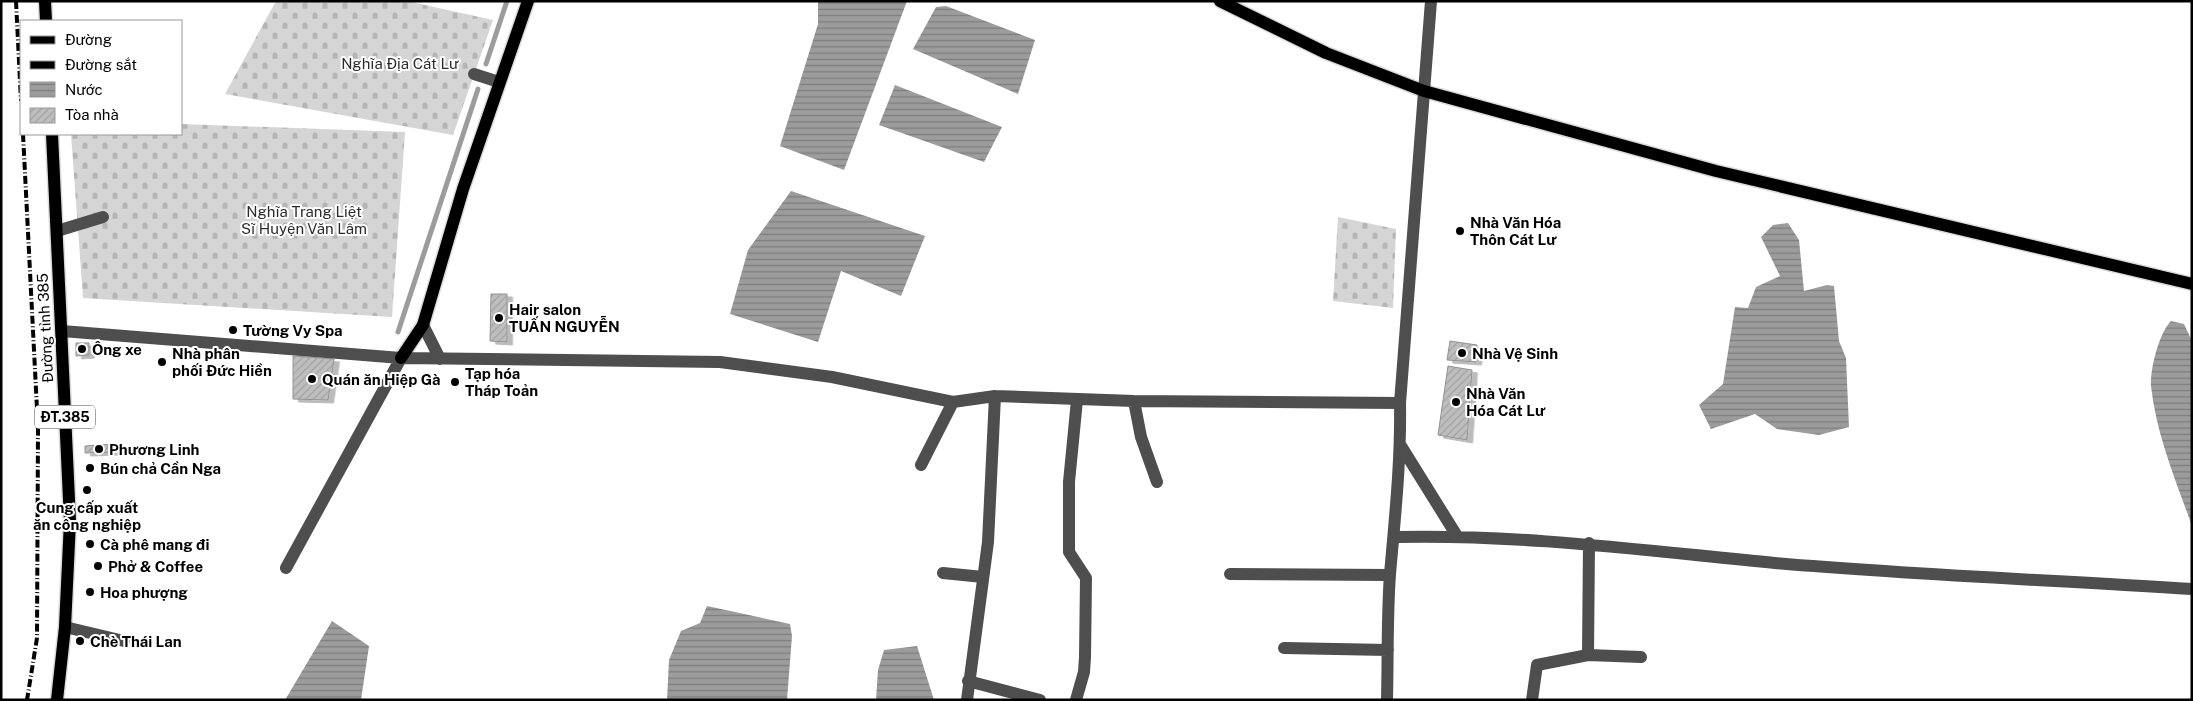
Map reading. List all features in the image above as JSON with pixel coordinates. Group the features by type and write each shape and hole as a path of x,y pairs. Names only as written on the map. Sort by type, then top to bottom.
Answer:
{"main road":[{"path":"45,1 46,20"},
{"path":"401,358 423,325 455,213 528,1"},
{"path":"1220,1 1326,53 1424,91 1716,170 2192,284"},
{"name":"Đường tỉnh 385","path":"52,135 70,520 65,627 57,700"}],"street":[{"path":"1387,700 1390,575 1395,537 1401,446 1400,404 1414,307 1424,91 1431,1"},
{"path":"474,74 499,82"},
{"path":"57,231 103,217"},
{"path":"423,325 440,359"},
{"path":"62,331 401,358 720,362 832,377 953,402 995,396 1076,400 1400,404"},
{"path":"286,568 401,358"},
{"path":"967,700 968,681 988,542 995,396"},
{"path":"1076,400 1069,482 1069,552 1086,578 1086,657 1076,700"},
{"path":"1134,401 1141,437 1157,482"},
{"path":"921,465 953,402"},
{"path":"1401,446 1457,536"},
{"path":"1395,537 1457,536 1589,544 1776,563 2192,589"},
{"path":"1588,655 1589,544"},
{"path":"943,573 983,577"},
{"path":"1230,574 1390,575"},
{"path":"65,627 124,641"},
{"path":"1284,648 1388,650"},
{"path":"1532,700 1537,665 1588,655 1641,657"},
{"path":"968,681 1040,700"}],"green space":[{"name":"Nghĩa Địa Cát Lư","path":"276,1 407,1 493,20 453,135 225,94"},
{"name":"Nghĩa Trang Liệt Sĩ Huyện Văn Lâm","path":"182,124 405,132 392,317 83,298 71,135 182,135"},
{"path":"1338,217 1396,229 1393,308 1333,301"}],"water":[{"path":"818,1 907,1 844,170 780,146 818,24"},
{"path":"946,6 1035,40 1018,94 913,49 936,7"},
{"path":"895,85 1002,127 984,162 879,125"},
{"path":"791,191 925,236 901,296 841,271 818,342 730,314 748,250"},
{"path":"1788,223 1799,240 1804,291 1827,285 1834,286 1839,341 1846,358 1849,427 1819,435 1777,429 1755,414 1711,429 1699,405 1723,384 1735,307 1748,308 1756,287 1780,276 1761,237 1773,225"},
{"path":"2171,321 2184,324 2192,341 2192,526 2162,440 2151,386 2156,352 2163,334"},
{"path":"707,606 790,624 792,636 787,700 667,700 669,660 681,631 700,623"},
{"path":"332,621 369,646 361,700 285,700"},
{"path":"917,646 934,700 876,700 878,670 884,650"}],"building":[{"name":"Hair salon TUẤN NGUYỄN","path":"491,294 507,294 507,342 490,341"},
{"name":"Nhà Vệ Sinh","path":"1450,341 1477,345 1476,362 1447,360"},
{"name":"Ông xe","path":"76,343 89,343 89,355 76,356"},
{"name":"Quán ăn Hiệp Gà","path":"293,356 334,359 328,400 293,399"},
{"name":"Nhà Văn Hóa Cát Lư","path":"1448,366 1472,370 1467,440 1438,435"},
{"name":"Phương Linh","path":"114,444 114,452 85,453 85,446"}],"waterway":[{"path":"486,64 507,1"},
{"path":"398,332 478,89"}],"railway":[{"path":"16,1 20,81"},
{"path":"23,135 38,429 37,638 27,700"}],"place":[{"name":"Nhà Văn Hóa Thôn Cát Lư","path":"1460,231"},
{"name":"Hair salon TUẤN NGUYỄN","path":"499,318"},
{"name":"Tường Vy Spa","path":"233,330"},
{"name":"Ông xe","path":"82,349"},
{"name":"Nhà Vệ Sinh","path":"1462,353"},
{"name":"Nhà phân phối Đức Hiền","path":"162,362"},
{"name":"Quán ăn Hiệp Gà","path":"312,379"},
{"name":"Tạp hóa Tháp Toản","path":"455,382"},
{"name":"Nhà Văn Hóa Cát Lư","path":"1456,402"},
{"name":"Phương Linh","path":"99,449"},
{"name":"Bún chả Cần Nga","path":"90,468"},
{"name":"Cung cấp xuất ăn công nghiệp","path":"87,490"},
{"name":"Cà phê mang đi","path":"90,544"},
{"name":"Phở & Coffee","path":"98,566"},
{"name":"Hoa phượng","path":"90,592"},
{"name":"Chè Thái Lan","path":"80,641"}]}
